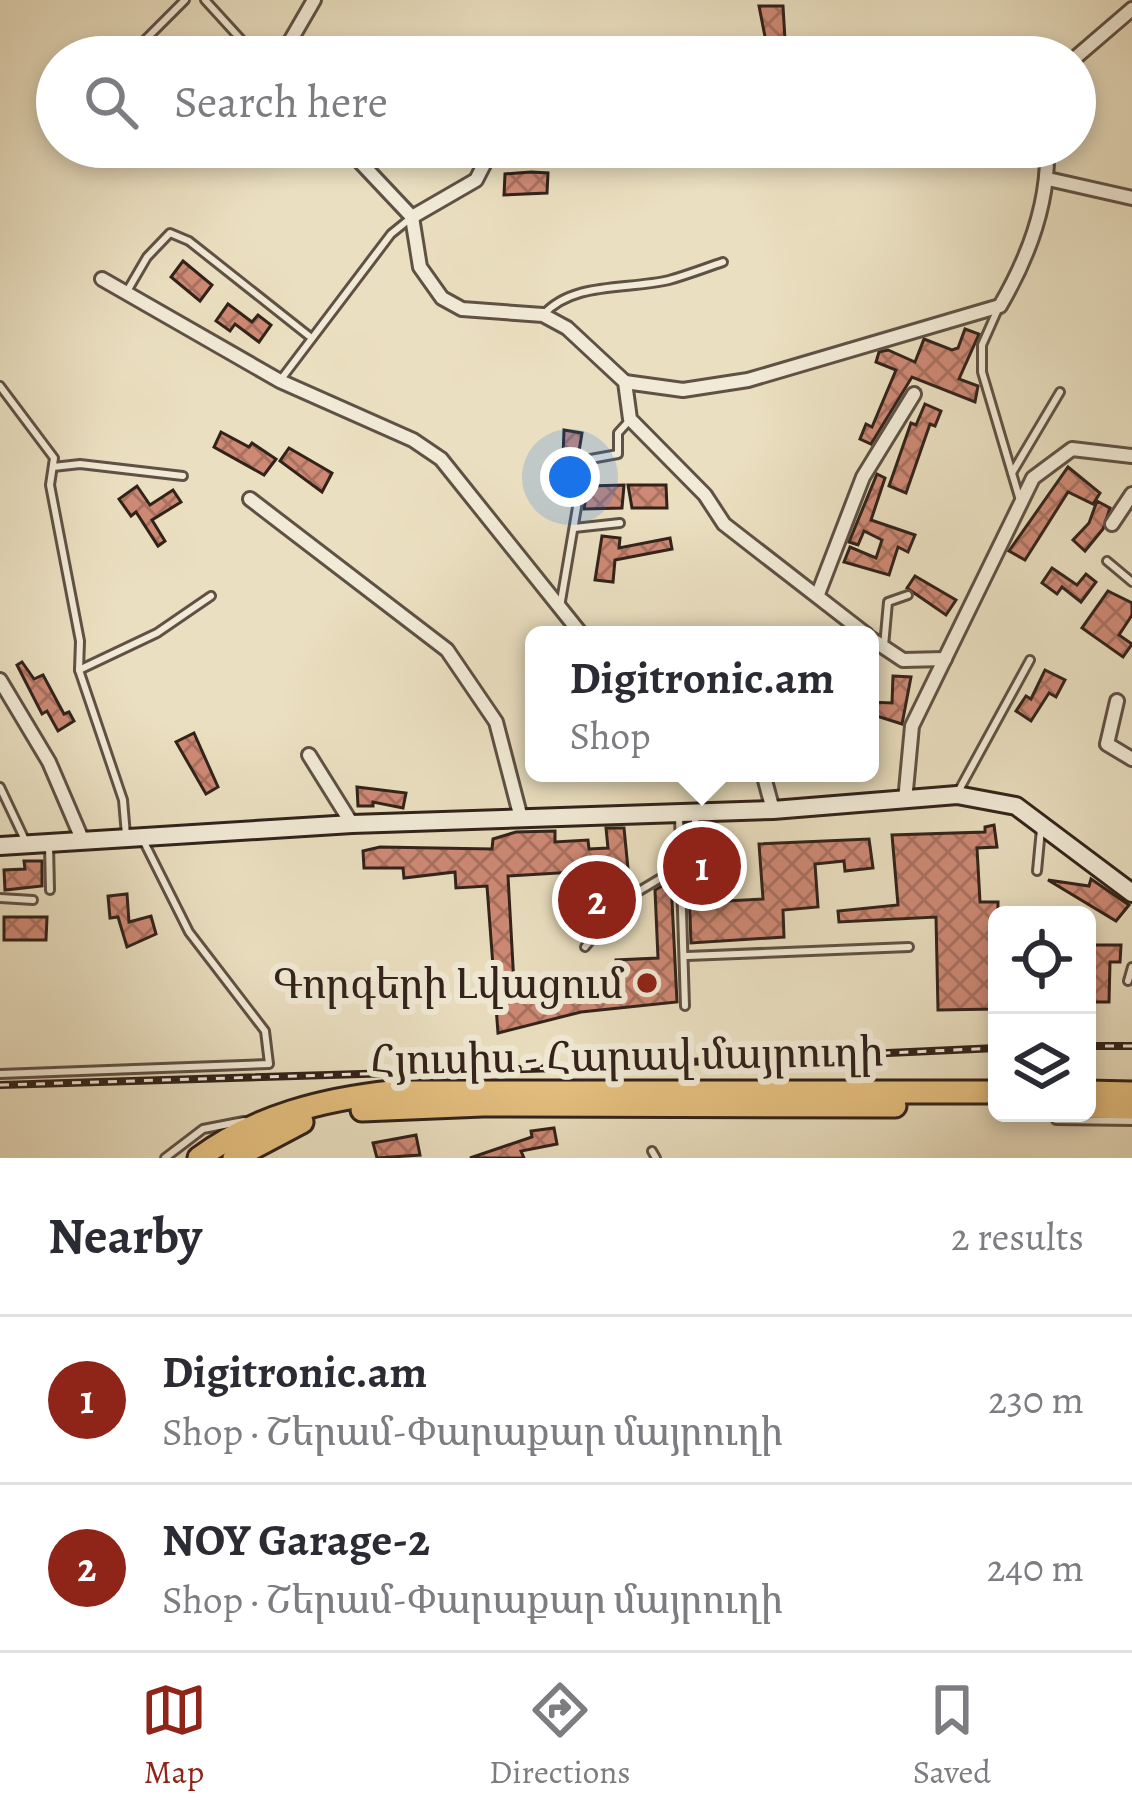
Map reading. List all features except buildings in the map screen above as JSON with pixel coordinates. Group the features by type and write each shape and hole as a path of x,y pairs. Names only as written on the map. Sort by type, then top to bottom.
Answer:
{"highway":[{"path":"1096,1094 1132,1078"},
{"name":"Հյուսիս - Հարավ մայրուղի","path":"200,1158 330,1101 442,1089 988,1092"},
{"path":"1096,1096 1132,1093"},
{"path":"1096,1099 1132,1108"},
{"name":"Հյուսիս - Հարավ մայրուղի","path":"234,1158 273,1125 425,1106 988,1106"}],"street":[{"path":"293,36 314,0"},
{"path":"1096,40 1132,9"},
{"path":"366,168 412,217 420,267 442,298 462,309 543,315 567,328 625,382 683,390 748,380 1000,306 1024,265 1048,168"},
{"path":"412,217 476,180 482,168"},
{"path":"1048,179 1132,198"},
{"path":"102,279 280,381 413,440 441,459 575,626"},
{"path":"625,382 630,419 705,495 724,524 854,626"},
{"path":"818,594 863,477 914,394"},
{"path":"905,801 912,726 1033,478 1072,449 1132,456"},
{"path":"1112,524 1132,494"},
{"path":"250,499 447,650 496,722 521,818"},
{"path":"879,646 904,660 945,659"},
{"path":"0,680 49,762 82,839"},
{"path":"1117,701 1108,744 1132,758"},
{"path":"309,755 352,824"},
{"path":"765,782 772,810"},
{"path":"0,846 352,824 772,810 957,795 1016,806 1132,893"}],"lane":[{"path":"149,36 185,0"},
{"path":"206,0 238,36"},
{"path":"280,381 309,336 399,225 412,217"},
{"path":"126,293 147,257 170,233 189,241 309,336"},
{"path":"543,315 553,304 579,293 667,281 723,262"},
{"path":"1000,306 982,345 982,372 1021,502"},
{"path":"0,386 48,447 53,467 50,485 80,640 79,670 134,839 189,932 266,1031 269,1064 0,1074"},
{"path":"1012,473 1060,392"},
{"path":"560,607 585,460 618,454 618,433 630,419"},
{"path":"53,467 80,464 183,476"},
{"path":"574,528 620,524"},
{"path":"1107,561 1132,582"},
{"path":"79,670 157,633 211,596"},
{"path":"884,650 888,602 908,596"},
{"path":"957,795 1030,660"},
{"path":"0,788 26,843"},
{"path":"686,812 682,866 686,1006"},
{"path":"686,812 700,848 719,874"},
{"path":"1037,871 1042,825"},
{"path":"48,841 50,890"},
{"path":"585,947 624,900 682,866"},
{"path":"0,898 33,900"},
{"path":"687,956 909,947"},
{"path":"1128,981 1132,968"},
{"path":"165,1158 203,1129 229,1120 273,1125 277,1141 256,1158"},
{"path":"1096,1121 1132,1121"}],"railway":[{"path":"1096,1046 1132,1046"},
{"path":"0,1085 558,1068 988,1048"}],"place":[{"name":"Digitronic.am","path":"702,866"},
{"name":"NOY Garage-2","path":"597,900"},
{"name":"Գորգերի Լվացում","path":"647,983"}]}
